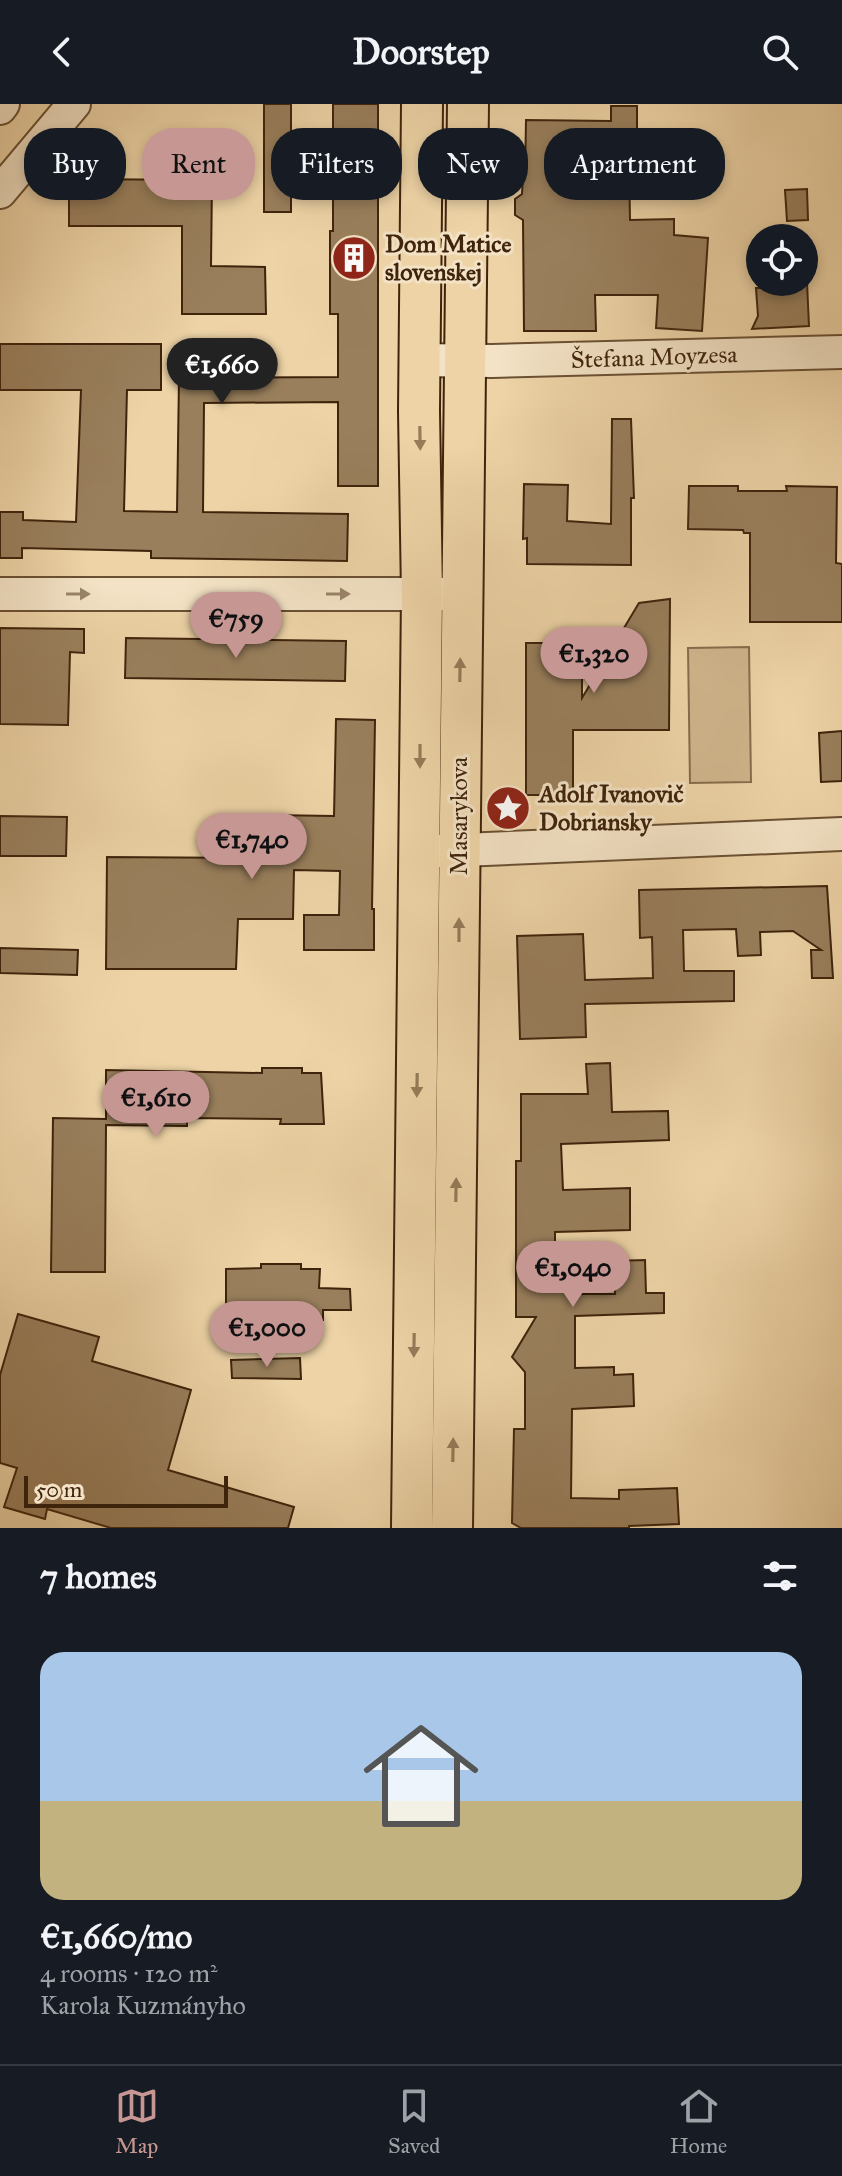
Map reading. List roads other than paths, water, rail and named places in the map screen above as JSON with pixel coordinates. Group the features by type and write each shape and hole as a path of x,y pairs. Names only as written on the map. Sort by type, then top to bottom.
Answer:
{"main road":[{"name":"Masarykova","path":"412,1528 422,594 422,104"},
{"name":"Masarykova","path":"452,1528 468,104"}],"street":[{"path":"0,192 74,104"},
{"name":"Štefana Moyzesa","path":"420,360 842,352"},
{"path":"0,594 461,595"},
{"path":"419,851 842,834"}],"place":[{"name":"Dom Matice slovenskej","path":"354,258"},
{"name":"Adolf Ivanovič Dobriansky","path":"508,808"}]}
